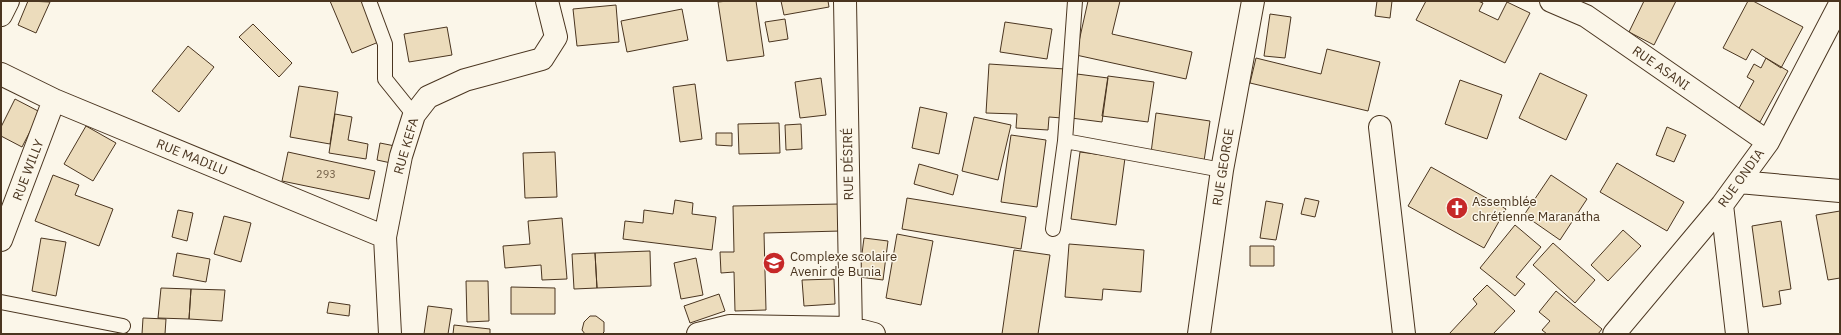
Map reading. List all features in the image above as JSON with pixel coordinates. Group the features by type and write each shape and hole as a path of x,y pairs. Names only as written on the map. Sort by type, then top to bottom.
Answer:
{"street":[{"path":"1,15 8,1"},
{"name":"RUE KEFA","path":"390,334 385,237 401,156 414,115 428,97 465,80 542,59 556,37 547,1"},
{"name":"RUE DÉSIRÉ","path":"845,1 851,331"},
{"name":"RUE GEORGE","path":"1199,334 1222,170 1253,1"},
{"name":"RUE ASANI","path":"1552,1 1586,16 1768,142"},
{"name":"RUE ONDIA","path":"1614,334 1722,205 1768,142 1840,4"},
{"name":"RUE MADILU","path":"1,74 54,100 385,237"},
{"name":"RUE WILLY","path":"1,240 54,100"},
{"path":"1380,127 1404,334"},
{"path":"1739,182 1840,191"},
{"path":"1722,205 1737,334"},
{"path":"698,334 730,326 851,331 874,334"}],"lane":[{"path":"369,1 385,44 385,79 414,115"},
{"path":"1053,229 1065,141 1075,1"},
{"path":"1065,141 1222,170"},
{"path":"1,302 123,326"}],"building":[{"path":"28,1 50,2 36,33 18,25"},
{"path":"330,1 364,1 381,41 352,53"},
{"path":"756,1 764,56 727,61 718,2"},
{"path":"781,1 828,1 829,7 784,15"},
{"path":"1088,1 1120,1 1112,34 1192,52 1186,79 1076,55"},
{"path":"1377,1 1392,1 1390,18 1375,16"},
{"path":"1426,1 1478,1 1483,3 1479,11 1498,20 1507,2 1530,13 1505,63 1416,20"},
{"path":"1644,1 1676,1 1654,45 1629,32"},
{"path":"1748,1 1753,1 1803,27 1781,68 1752,49 1746,60 1723,48"},
{"path":"616,5 619,42 577,46 573,9"},
{"path":"682,9 688,40 627,52 621,21"},
{"path":"1270,14 1291,17 1285,58 1264,56"},
{"path":"785,19 788,39 769,42 765,22"},
{"path":"1005,22 1052,29 1047,59 1000,52"},
{"path":"253,24 292,63 279,77 239,37"},
{"path":"447,27 452,55 409,62 404,34"},
{"path":"188,46 214,67 179,112 152,91"},
{"path":"1327,49 1380,62 1368,111 1250,83 1256,58 1321,74"},
{"path":"1766,58 1788,71 1760,122 1738,110 1754,81 1747,77 1754,64 1761,68"},
{"path":"989,64 1065,69 1062,118 1049,117 1048,130 1016,128 1017,114 986,113"},
{"path":"1540,73 1587,95 1566,140 1519,118"},
{"path":"1077,74 1108,78 1102,122 1071,118"},
{"path":"1108,76 1154,82 1148,122 1102,116"},
{"path":"821,78 826,115 800,118 795,82"},
{"path":"1460,80 1502,95 1487,139 1445,124"},
{"path":"695,84 702,139 680,142 673,87"},
{"path":"299,86 338,92 330,144 290,137"},
{"path":"15,99 40,112 22,147 1,136 1,127"},
{"path":"920,107 947,113 939,154 912,148"},
{"path":"1156,113 1210,121 1204,161 1151,153"},
{"path":"335,114 352,117 348,140 368,144 366,159 329,153"},
{"path":"974,117 1011,125 998,180 962,171"},
{"path":"779,123 780,153 739,154 738,124"},
{"path":"801,124 802,149 786,150 785,125"},
{"path":"86,126 116,143 93,181 64,164"},
{"path":"1667,127 1686,135 1674,162 1656,155"},
{"path":"716,133 732,133 732,146 716,145"},
{"path":"1011,135 1046,140 1037,207 1001,202"},
{"path":"380,143 395,146 391,163 377,160"},
{"path":"288,152 375,171 369,199 282,181"},
{"path":"555,152 557,197 525,198 523,153"},
{"path":"1080,152 1125,158 1116,225 1071,219"},
{"path":"1617,163 1684,202 1667,231 1600,192"},
{"path":"919,164 958,175 953,195 914,184"},
{"name":"Assemblée chrétienne Maranatha","path":"1431,167 1506,209 1484,248 1408,206"},
{"path":"53,175 79,185 75,195 113,209 99,246 35,221"},
{"path":"1551,175 1587,199 1560,240 1524,215"},
{"path":"907,198 1026,217 1021,249 902,229"},
{"path":"1305,198 1319,201 1315,217 1301,214"},
{"path":"675,200 693,203 692,214 716,217 712,250 623,239 625,221 643,223 644,210 673,214"},
{"path":"1266,201 1283,204 1276,240 1260,238"},
{"path":"840,204 841,231 764,233 766,310 735,311 734,272 721,273 720,252 734,252 733,206"},
{"path":"178,210 193,213 187,241 172,237"},
{"path":"1840,211 1840,278 1828,280 1816,215"},
{"path":"224,216 251,223 241,262 214,254"},
{"path":"562,218 567,279 542,280 541,265 505,268 503,246 530,244 528,221"},
{"path":"1781,221 1791,289 1779,291 1781,304 1763,307 1752,226"},
{"path":"1515,225 1541,247 1516,277 1525,284 1515,296 1480,268"},
{"path":"1623,230 1641,246 1608,281 1591,265"},
{"path":"897,234 933,241 921,305 886,298"},
{"path":"41,238 66,242 56,296 32,291"},
{"path":"864,238 888,241 883,280 859,277"},
{"path":"1553,243 1595,280 1575,303 1533,265"},
{"path":"1069,244 1144,250 1141,292 1103,289 1102,300 1065,297"},
{"path":"1250,246 1274,246 1274,266 1250,266"},
{"path":"1014,250 1050,255 1038,334 1002,334"},
{"path":"650,251 651,286 597,288 595,253"},
{"path":"177,253 210,259 206,282 173,276"},
{"path":"595,253 597,288 574,289 572,254"},
{"path":"696,258 703,295 681,299 674,263"},
{"path":"834,279 835,304 804,306 802,280"},
{"path":"466,281 488,281 489,321 467,322"},
{"path":"1487,285 1515,311 1493,334 1449,334 1477,304 1473,299"},
{"path":"511,287 555,288 555,314 511,314"},
{"path":"161,288 191,289 189,319 158,318"},
{"path":"191,289 225,290 222,321 189,319"},
{"path":"1556,291 1602,329 1598,334 1547,334 1542,330 1550,321 1539,312"},
{"path":"719,294 725,311 690,323 684,306"},
{"path":"329,302 350,305 349,316 327,313"},
{"path":"428,306 452,309 448,334 424,334"},
{"path":"590,316 596,316 604,322 604,332 602,334 585,334 582,330 584,322"},
{"path":"143,318 166,319 165,334 142,334"},
{"path":"454,325 490,329 490,334 453,334"}],"place":[{"name":"Assemblée chrétienne Maranatha","path":"1457,208"},
{"name":"Complexe scolaire Avenir de Bunia","path":"774,263"}]}
